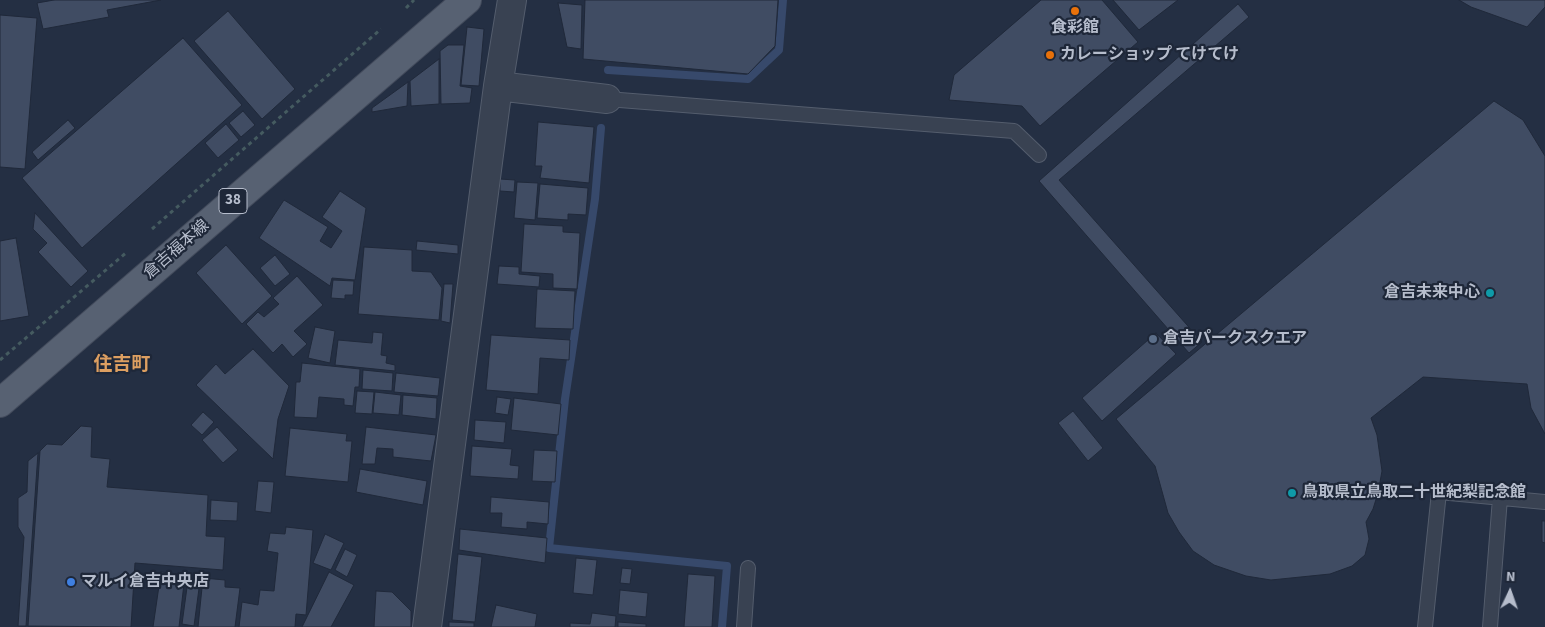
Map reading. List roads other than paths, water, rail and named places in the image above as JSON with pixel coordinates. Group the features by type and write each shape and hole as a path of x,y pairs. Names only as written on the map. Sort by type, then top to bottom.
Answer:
{"main road":[{"name":"倉吉福本線","path":"0,402 467,0"}],"street":[{"path":"427,627 498,86 512,0"},
{"path":"498,86 607,99"}],"lane":[{"path":"607,99 1014,131 1040,155"},
{"path":"1425,627 1439,492 1545,502"},
{"path":"1490,627 1500,498"},
{"path":"744,627 748,568"}],"waterway":[{"path":"608,70 748,79 779,50 783,0"},
{"path":"601,128 595,199 565,399 549,548 727,566 722,627"}],"place":[{"name":"食彩館","path":"1075,11"},
{"name":"カレーショップ てけてけ","path":"1050,55"},
{"name":"倉吉未来中心","path":"1490,293"},
{"name":"倉吉パークスクエア","path":"1153,339"},
{"name":"鳥取県立鳥取二十世紀梨記念館","path":"1292,493"},
{"name":"マルイ倉吉中央店","path":"71,582"}],"district":[{"name":"住吉町","path":"122,366"}]}
